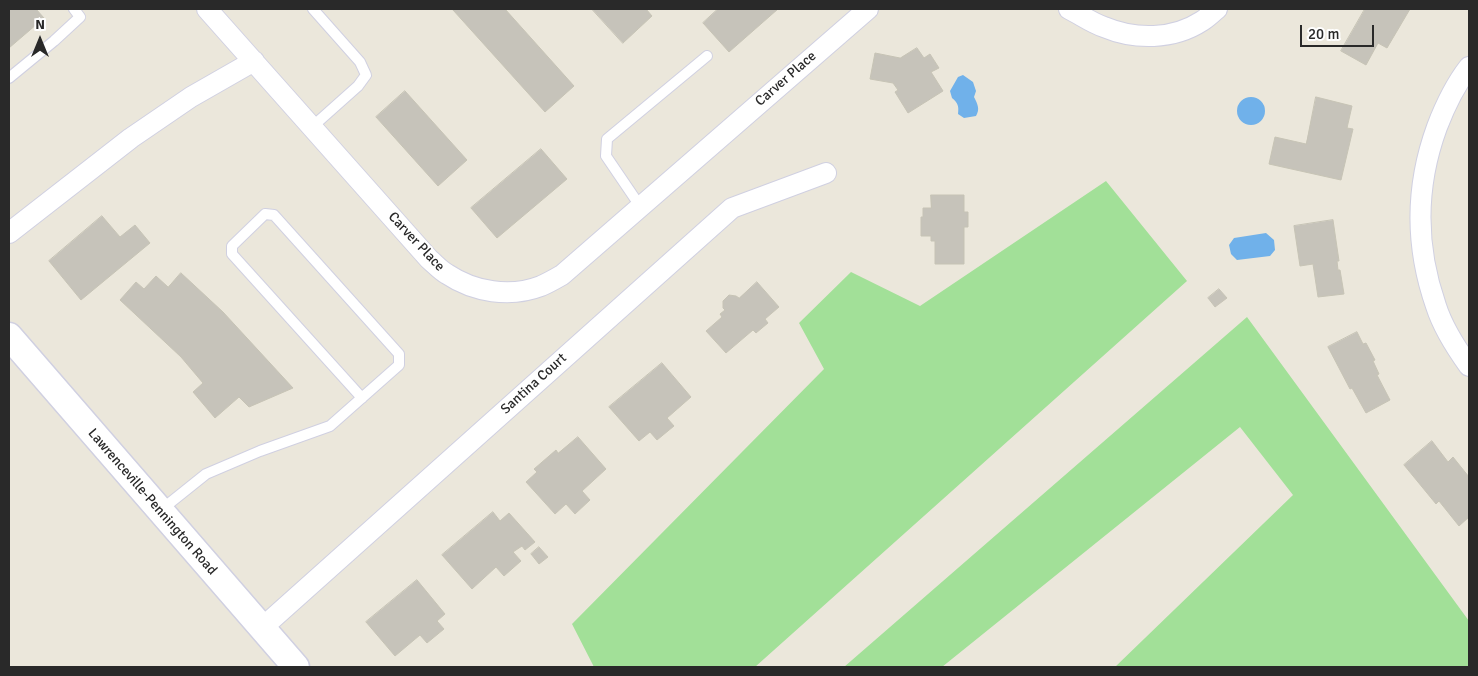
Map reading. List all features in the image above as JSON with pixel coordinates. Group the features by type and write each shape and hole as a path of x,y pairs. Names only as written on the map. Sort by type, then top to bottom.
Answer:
{"street":[{"name":"Carver Place","path":"207,9 429,259 446,274 465,285 489,292 512,292 540,287 562,275 868,9"},
{"path":"1069,9 1103,27 1117,32 1151,37 1176,33 1201,22 1217,9"},
{"path":"9,233 131,138 191,97 254,61"},
{"path":"1469,67 1443,110 1430,148 1421,186 1420,226 1424,265 1436,308 1454,344 1469,366"},
{"name":"Santina Court","path":"262,628 732,208 826,173"},
{"name":"Lawrenceville-Pennington Road","path":"9,336 296,667"}],"lane":[{"path":"9,78 80,17 74,9"},
{"path":"312,127 358,86 366,75 360,62 313,9"},
{"path":"640,206 606,156 607,139 707,56"},
{"path":"160,511 206,474 260,451 330,426 362,398 399,365 399,354 274,215 265,214 232,246 232,254 362,398"}],"green space":[{"path":"1106,181 1187,281 755,667 594,667 572,624 824,369 799,323 851,272 920,306"},
{"path":"1247,317 1469,621 1469,667 1115,667 1293,495 1240,427 942,667 844,667"}],"water":[{"path":"963,75 973,82 976,91 974,97 978,109 976,116 964,118 958,114 958,105 952,98 950,91 958,77"},
{"path":"1251,97 1261,101 1265,111 1261,121 1251,125 1241,121 1237,111 1241,101"},
{"path":"1266,233 1274,240 1275,250 1270,256 1237,260 1231,254 1229,245 1234,238"}],"building":[{"path":"9,9 36,9 44,18 9,48"},
{"path":"505,9 574,86 545,112 453,10"},
{"path":"592,9 646,9 652,16 623,43"},
{"path":"718,9 778,9 729,52 703,23"},
{"path":"1365,9 1410,9 1387,48 1378,43 1366,65 1341,51"},
{"path":"917,48 924,58 930,54 939,68 931,72 943,91 908,113 895,92 898,90 893,83 870,79 875,53 900,58"},
{"path":"405,91 467,160 438,186 376,117"},
{"path":"1316,97 1352,106 1347,128 1353,129 1341,180 1269,164 1275,137 1306,144"},
{"path":"541,149 567,179 497,238 471,208"},
{"path":"931,195 964,195 964,212 968,212 968,227 964,227 964,264 935,264 935,241 931,241 931,236 921,236 923,208 931,208"},
{"path":"102,216 120,237 135,225 150,243 81,300 49,261"},
{"path":"1333,220 1339,261 1337,261 1338,270 1340,270 1344,294 1318,297 1313,264 1300,266 1294,226"},
{"path":"181,273 223,312 293,388 249,407 239,397 215,418 193,392 203,383 181,357 120,300 136,282 144,289 156,276 168,287"},
{"path":"757,282 779,307 765,319 768,323 756,333 753,330 726,353 706,331 722,317 720,314 725,310 723,308 723,301 729,295 739,298"},
{"path":"1219,289 1227,298 1215,307 1208,298"},
{"path":"1357,332 1363,344 1366,343 1375,360 1373,361 1379,374 1377,375 1390,400 1366,413 1352,388 1350,389 1328,347"},
{"path":"662,363 691,397 667,418 674,426 657,440 650,432 639,441 609,407"},
{"path":"578,437 606,469 582,491 590,500 575,514 566,504 555,514 526,482 537,472 534,469 556,450 558,453"},
{"path":"1432,441 1448,462 1453,457 1469,477 1469,517 1459,526 1439,501 1436,504 1404,465"},
{"path":"493,512 500,521 509,513 535,542 525,550 522,546 513,552 521,561 504,576 496,567 472,589 442,555"},
{"path":"539,547 548,557 539,564 531,554"},
{"path":"417,580 445,614 437,621 444,629 427,643 420,635 395,656 366,622"}]}
